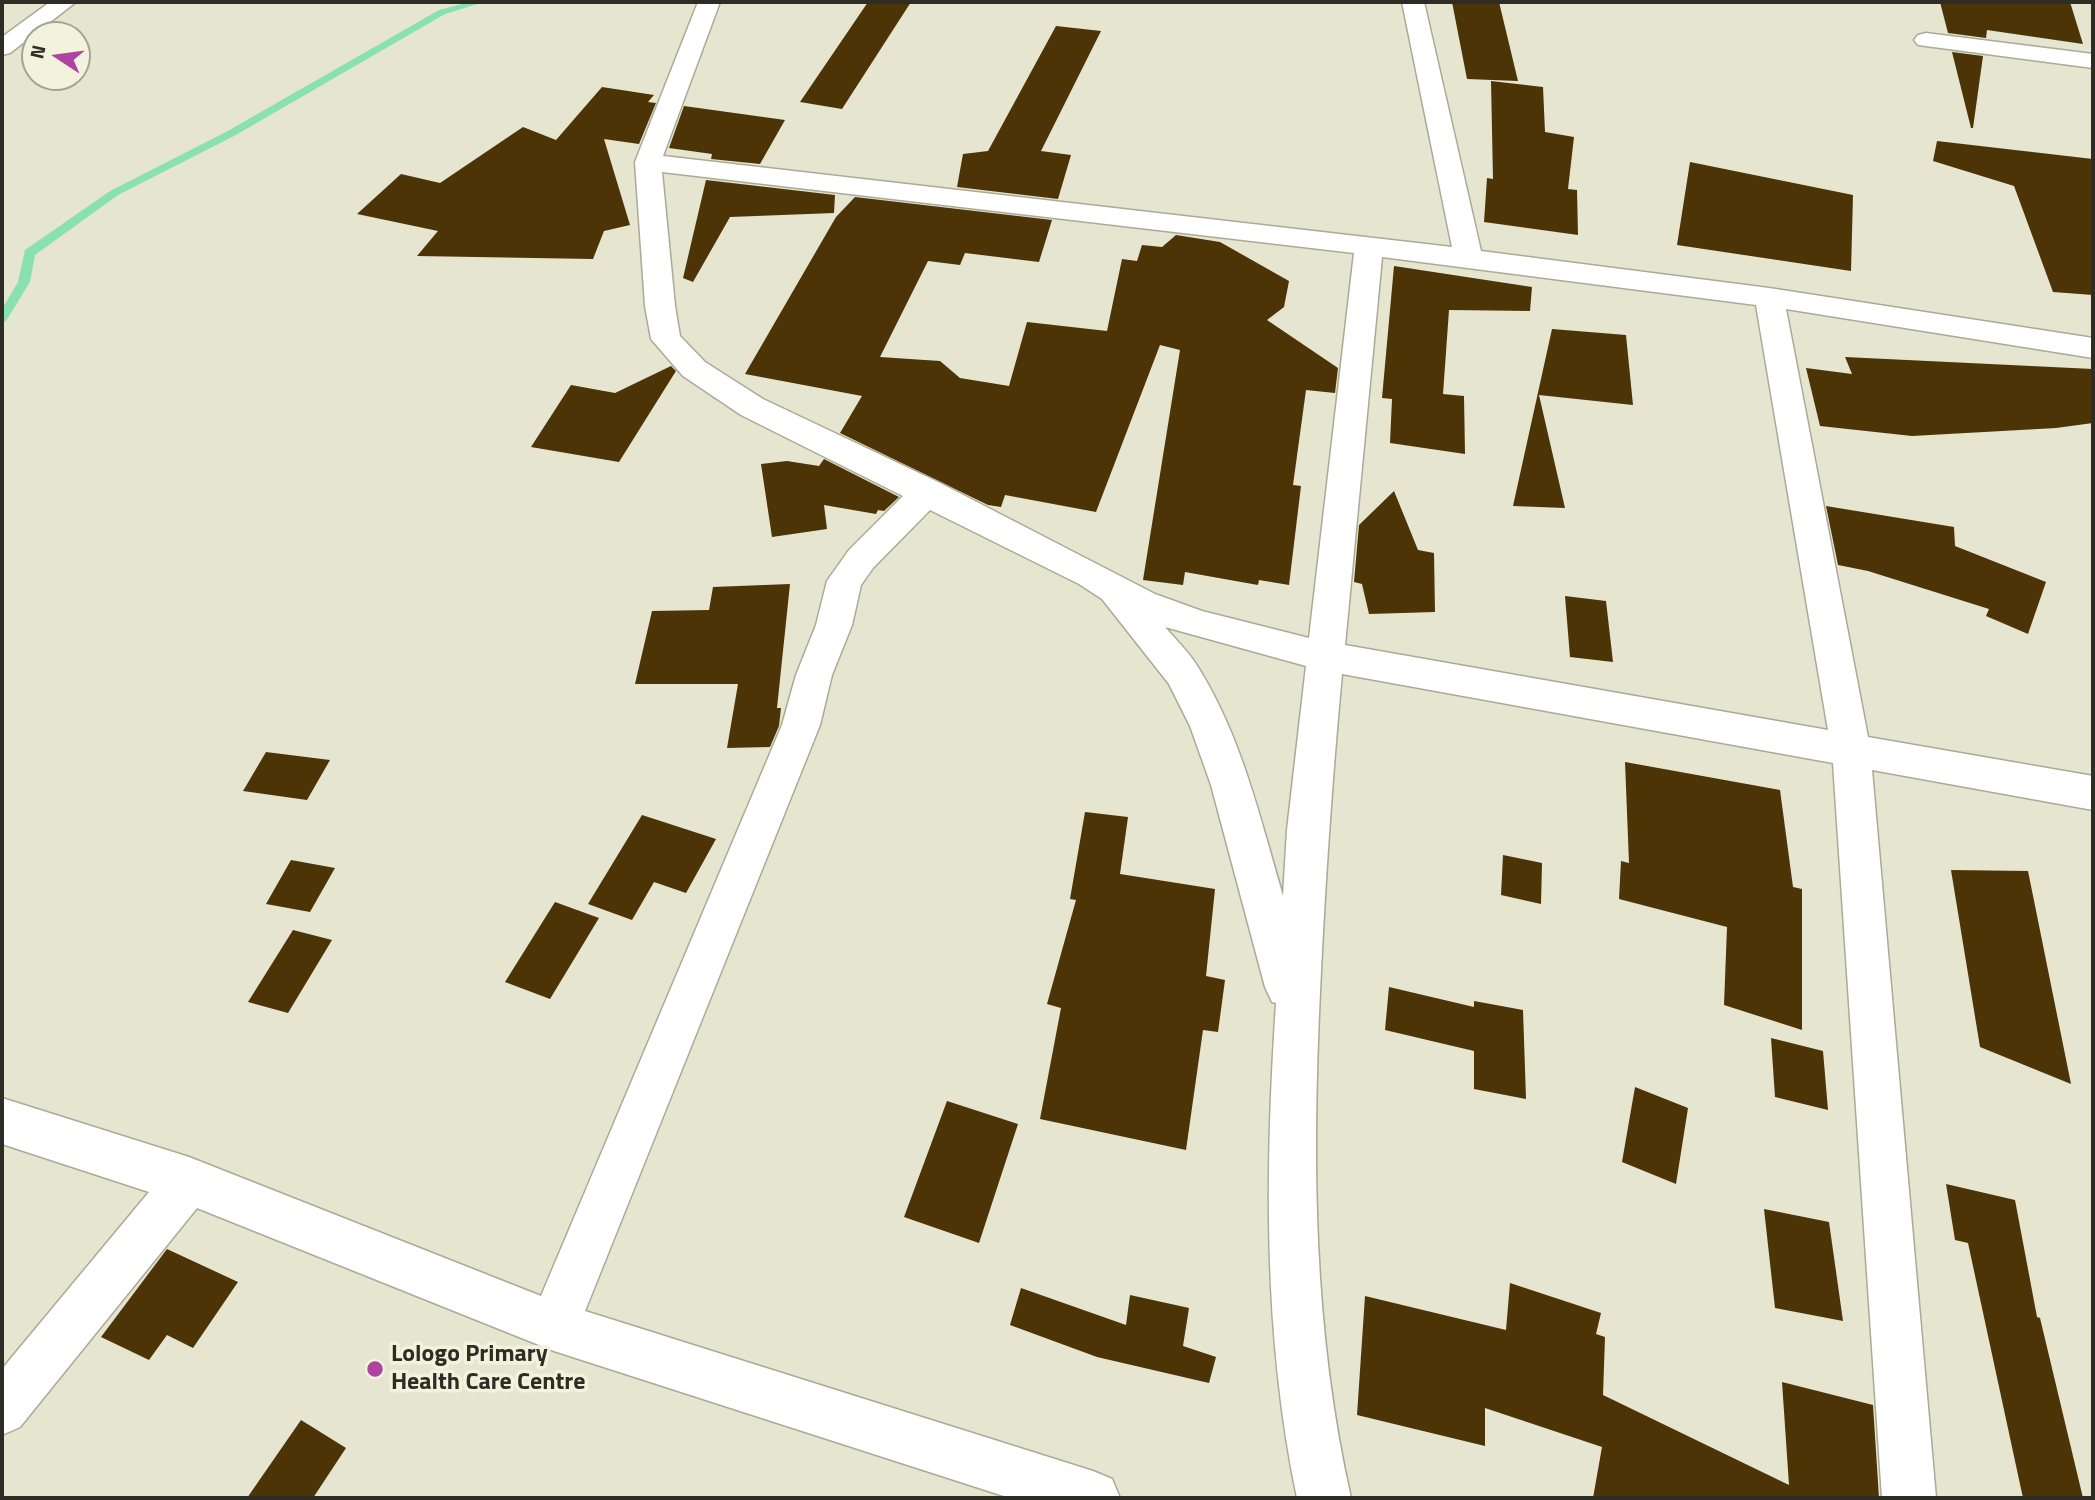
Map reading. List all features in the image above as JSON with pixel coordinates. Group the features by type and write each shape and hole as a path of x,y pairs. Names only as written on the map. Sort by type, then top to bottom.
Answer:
{"street":[{"path":"2,48 65,2"},
{"path":"709,2 648,162 660,306 666,339 694,369 752,407 1091,575 1115,593 1183,674 1209,726 1231,785 1296,1019"},
{"path":"1413,2 1468,258"},
{"path":"1926,40 2093,61"},
{"path":"648,162 1368,245 1769,297 2093,348"},
{"path":"1324,1498 1314,1451 1295,1300 1291,1119 1307,830 1323,656 1368,245"},
{"path":"1769,297 1851,750 1909,1498"},
{"path":"554,1326 802,725 814,676 834,625 844,581 861,558 928,492"},
{"path":"1115,593 1214,627 1323,656 2093,793"},
{"path":"2,1121 189,1181 554,1326 1093,1498"},
{"path":"2,1409 189,1181"}],"building":[{"path":"868,2 911,2 842,109 800,102"},
{"path":"1452,2 1499,2 1518,81 1467,79"},
{"path":"1940,2 2070,2 2083,44 1987,30 1986,38 1948,33"},
{"path":"1056,26 1101,31 1041,151 1071,155 1058,199 957,187 963,154 988,151"},
{"path":"1952,52 1983,56 1973,128 1971,128"},
{"path":"1491,81 1543,87 1545,132 1574,137 1568,189 1577,190 1578,235 1484,222 1487,178 1493,179"},
{"path":"602,87 654,95 648,102 656,103 639,144 604,139 630,225 604,231 593,259 417,256 438,231 357,214 401,174 440,183 523,127 556,140"},
{"path":"684,106 785,120 760,164 711,159 712,154 669,148"},
{"path":"1937,141 2093,159 2093,295 2053,292 2014,186 1933,161"},
{"path":"1690,162 1853,195 1851,271 1677,245"},
{"path":"706,180 835,195 834,213 730,217 693,282 683,278"},
{"path":"855,197 1052,220 1039,262 965,253 960,265 928,261 880,357 940,361 960,378 1009,386 1027,322 1107,331 1122,259 1137,261 1142,245 1162,247 1176,235 1220,242 1289,281 1284,307 1267,320 1338,368 1335,393 1306,390 1293,485 1301,486 1289,585 1259,580 1258,585 1185,572 1183,585 1143,580 1180,350 1160,345 1096,512 1005,495 1001,507 988,505 840,433 862,396 745,374 836,217"},
{"path":"1394,266 1532,287 1530,311 1449,310 1443,394 1464,396 1465,454 1390,443 1392,399 1382,398"},
{"path":"1552,329 1626,335 1633,405 1539,395 1565,508 1513,506"},
{"path":"1845,357 2093,369 2093,423 2056,428 1912,436 1820,426 1806,368 1852,374"},
{"path":"671,366 676,371 619,462 531,447 571,385 615,393"},
{"path":"824,459 899,497 884,511 878,510 876,514 824,505 827,529 772,537 761,464 787,461 819,466"},
{"path":"1394,491 1418,550 1434,553 1435,612 1369,614 1362,584 1354,582 1359,525"},
{"path":"1826,506 1954,527 1955,546 2046,582 2028,634 1986,616 1989,609 1868,571 1838,565"},
{"path":"790,584 777,708 781,708 779,726 770,747 727,748 738,684 635,684 652,611 709,610 713,587"},
{"path":"1565,596 1606,601 1613,662 1570,657"},
{"path":"266,752 330,760 307,800 243,791"},
{"path":"1625,762 1780,790 1793,887 1802,889 1802,1030 1724,1005 1727,927 1619,899 1621,861 1629,863"},
{"path":"1085,812 1128,817 1120,874 1215,889 1206,976 1225,980 1218,1032 1203,1030 1186,1150 1040,1119 1061,1008 1047,1004 1076,900 1070,899"},
{"path":"642,815 716,839 686,893 654,882 632,920 588,904"},
{"path":"1503,855 1542,863 1541,904 1501,895"},
{"path":"291,860 335,868 310,912 266,904"},
{"path":"1951,870 2028,871 2071,1084 1980,1047"},
{"path":"555,902 599,918 550,999 505,982"},
{"path":"293,930 332,940 288,1013 248,1002"},
{"path":"1389,987 1474,1007 1474,1001 1523,1010 1526,1099 1474,1089 1474,1051 1385,1030"},
{"path":"1771,1038 1823,1051 1828,1110 1775,1097"},
{"path":"1635,1087 1688,1108 1676,1184 1622,1162"},
{"path":"947,1101 1018,1124 979,1243 904,1217"},
{"path":"1946,1184 2015,1200 2037,1317 2040,1318 2083,1498 2023,1498 1968,1243 1955,1240"},
{"path":"1764,1209 1829,1222 1843,1321 1775,1308"},
{"path":"167,1249 238,1282 193,1348 167,1335 149,1360 101,1337"},
{"path":"1510,1283 1601,1313 1596,1334 1605,1337 1603,1395 1789,1485 1782,1382 1873,1405 1879,1498 1593,1498 1602,1447 1485,1408 1485,1446 1357,1415 1365,1296 1506,1330"},
{"path":"1021,1288 1126,1325 1130,1295 1189,1308 1183,1346 1216,1357 1209,1383 1097,1357 1010,1325"},
{"path":"301,1420 346,1448 313,1498 247,1498"}],"waterway":[{"path":"2,318 24,282 29,253 114,193 230,134 442,12 479,2"}],"place":[{"name":"Lologo Primary Health Care Centre","path":"375,1369"}]}
